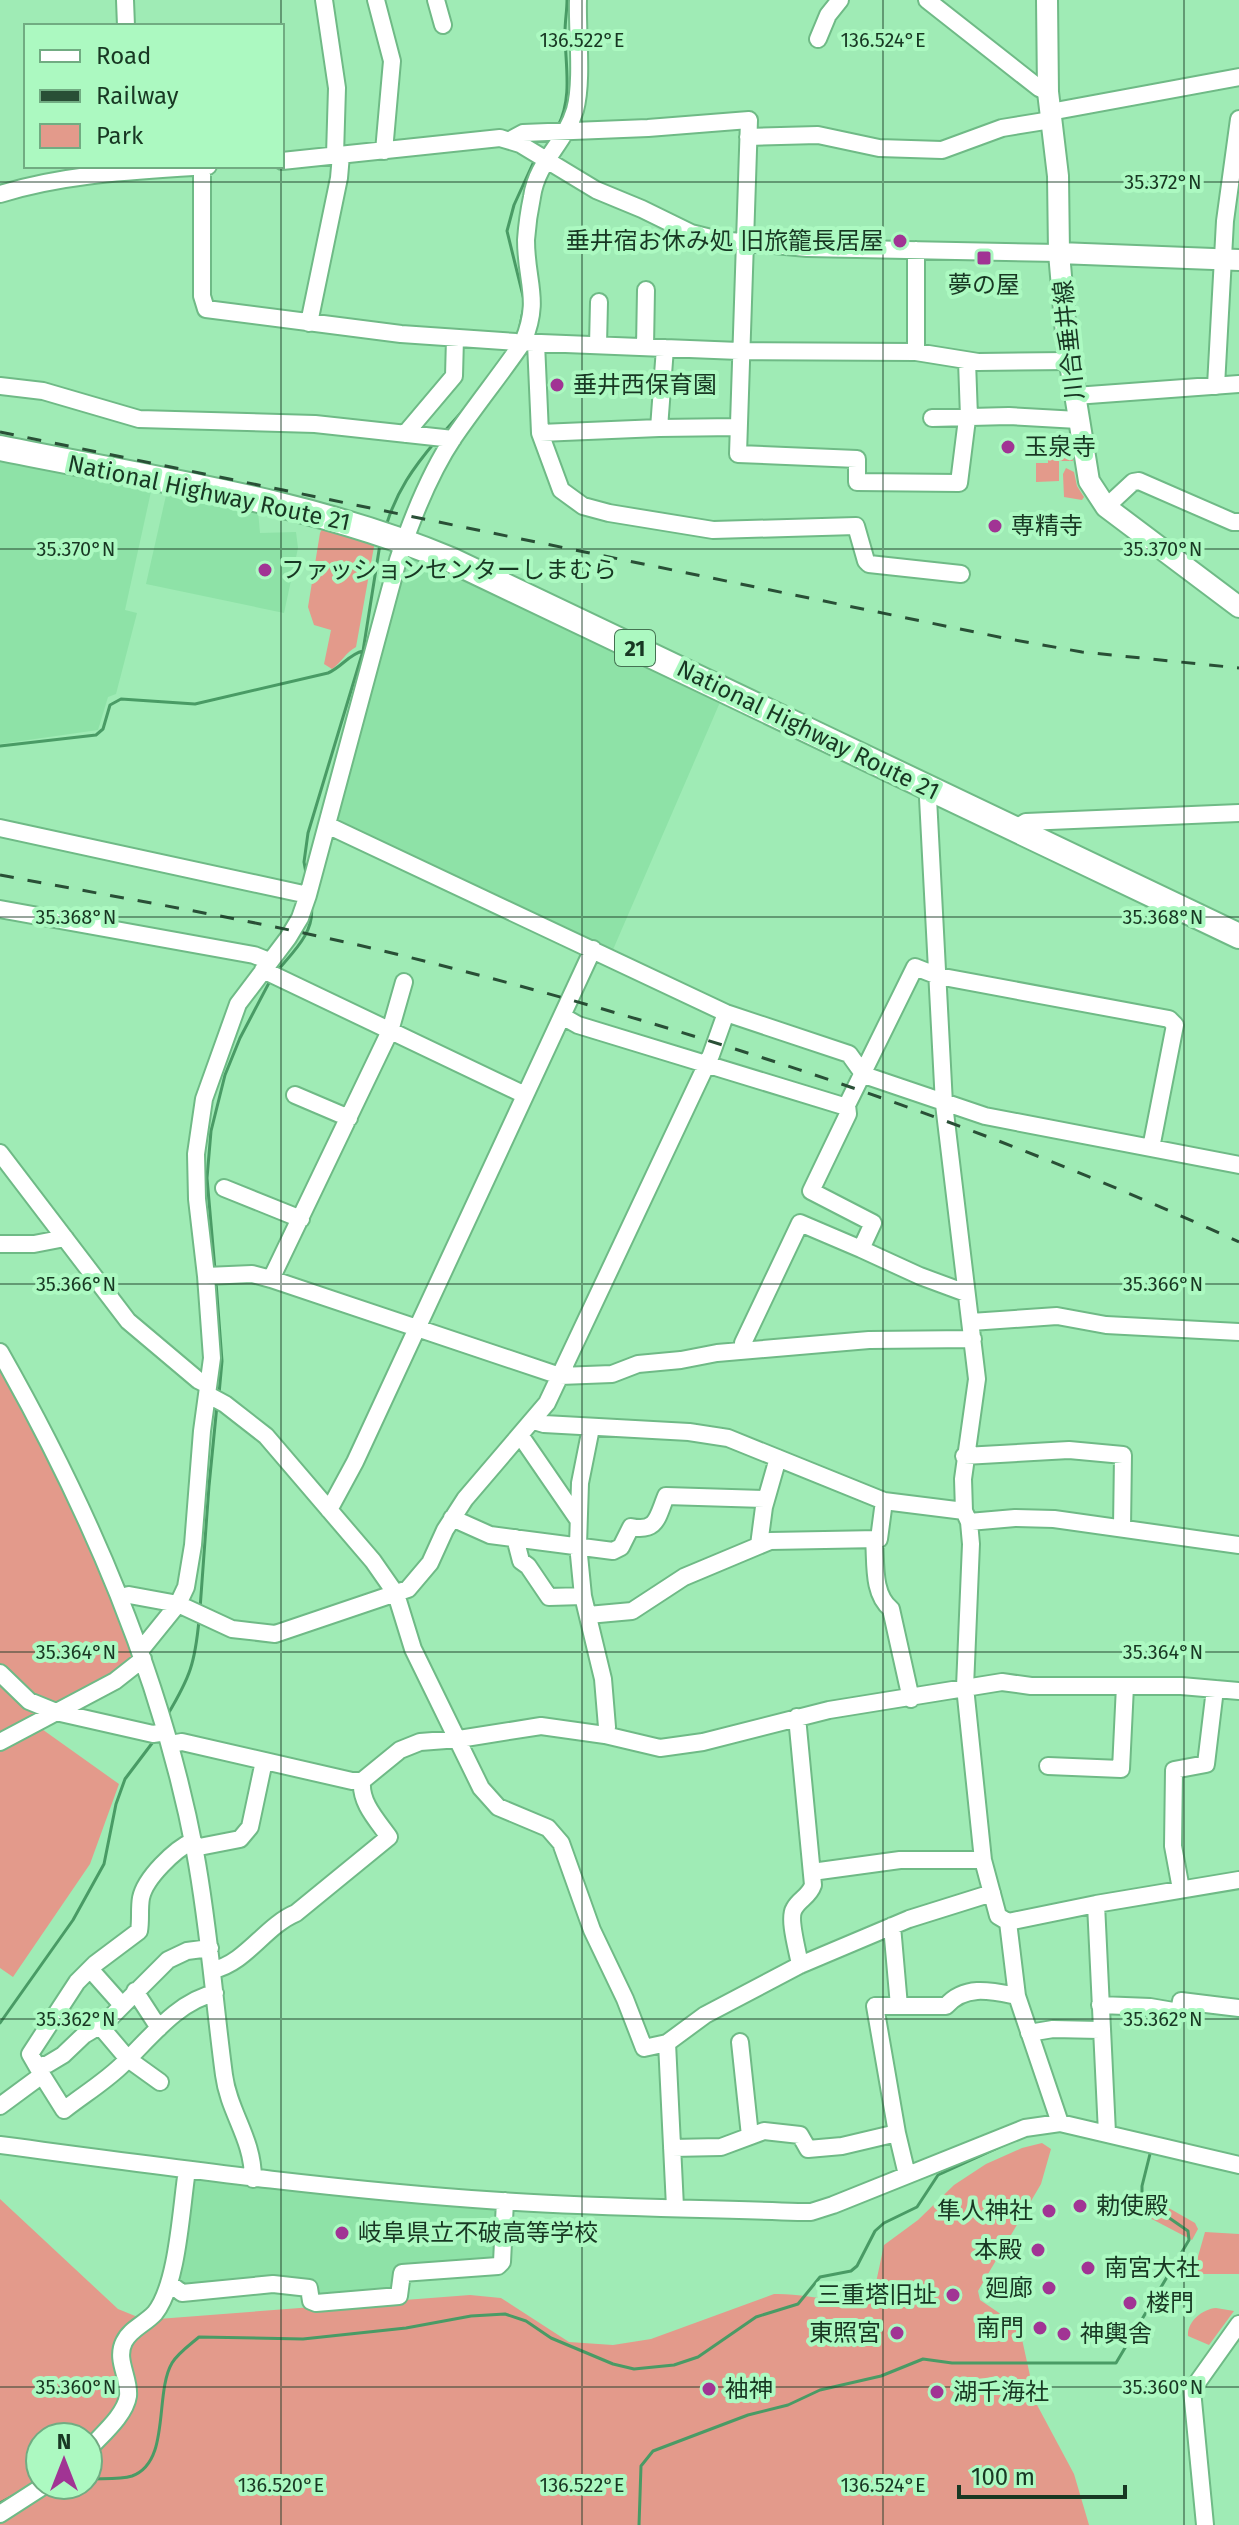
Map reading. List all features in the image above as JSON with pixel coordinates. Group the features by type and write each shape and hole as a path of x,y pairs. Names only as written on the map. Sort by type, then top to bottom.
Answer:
{"highway":[{"name":"National Highway Route 21","path":"0,448 305,510 405,540 1239,936"}],"main road":[{"name":"川合垂井線","path":"1047,0 1050,108 1058,176 1059,253 1070,361 1089,481 1106,507 1237,604"},
{"path":"1059,253 1230,260"}],"street":[{"path":"125,0 126,24"},
{"path":"309,323 339,178 337,88 324,0"},
{"path":"376,0 392,61 384,151"},
{"path":"436,0 443,25"},
{"path":"193,1611 186,1587 213,1396 213,1275 197,1199 198,1129 204,1099 238,1004 294,928 308,895 405,540 418,504 453,439 530,325 534,303 526,239 539,156 567,130 575,109 578,0"},
{"path":"818,39 828,15 840,0"},
{"path":"927,0 1027,79 1050,108"},
{"path":"748,137 818,135 879,148 942,150 1050,108 1239,77"},
{"path":"1216,386 1230,260 1239,119"},
{"path":"510,140 523,133 749,120 738,454 857,459 857,482 959,483 969,417 967,361"},
{"path":"284,161 491,138 510,140 596,190 691,233 747,244 1059,253"},
{"path":"0,194 47,181 114,169 144,168"},
{"path":"205,168 202,296 206,309 309,323 520,342 739,351 916,352 967,361 1070,361"},
{"path":"916,250 916,352"},
{"path":"645,347 646,290"},
{"path":"598,345 599,302"},
{"path":"405,434 454,376 455,338"},
{"path":"520,342 540,433 561,490 583,506 713,530 856,526 869,564 961,574"},
{"path":"659,428 665,348"},
{"path":"1075,396 1239,384"},
{"path":"0,386 43,391 139,419 302,423 453,439"},
{"path":"932,418 1078,420"},
{"path":"540,433 737,427"},
{"path":"1106,507 1133,482 1139,481 1239,522"},
{"path":"930,789 944,1104 977,1379 964,1456 970,1597 965,1687 983,1860 998,1916 1008,1922 1239,1880"},
{"path":"1014,829 1026,822 1239,813"},
{"path":"327,825 726,1013 849,1054 864,1075 985,1116 1239,1165"},
{"path":"0,828 308,895"},
{"path":"0,909 254,955 266,966 390,1031 525,1095"},
{"path":"329,1510 355,1462 593,949"},
{"path":"861,1249 873,1223 811,1191 848,1114 847,1105 915,967 938,976 1169,1019 1175,1025 1151,1148"},
{"path":"271,1279 390,1031 404,982"},
{"path":"121,1597 129,1595 193,1611 232,1629 275,1634 408,1589 430,1563 452,1518 534,1421 560,1376 706,1065 726,1013"},
{"path":"562,1016 578,1025 706,1065 847,1105"},
{"path":"295,1095 349,1118"},
{"path":"0,1153 128,1321 213,1396 266,1436 373,1561 396,1594 413,1649 481,1788 498,1807 548,1828 561,1843 592,1930 644,2048 667,2043 705,2015 800,1965 892,1926 992,1893"},
{"path":"224,1188 301,1219"},
{"path":"743,1351 743,1343 800,1223 966,1293"},
{"path":"0,1244 34,1244 65,1238"},
{"path":"213,1275 252,1274 271,1279 560,1376 612,1374 638,1364 743,1351 869,1340 973,1339"},
{"path":"971,1322 1057,1316 1106,1325 1239,1332"},
{"path":"0,1352 46,1434 121,1597 168,1738 193,1844 213,1970 224,2079 233,2110 249,2142 253,2179"},
{"path":"534,1421 591,1428 689,1432 728,1438 884,1501 967,1517 1054,1519 1239,1545"},
{"path":"591,1428 580,1483 578,1545 583,1596 603,1679 605,1735"},
{"path":"520,1435 577,1518"},
{"path":"964,1456 1069,1450 1123,1455 1122,1528"},
{"path":"759,1545 766,1499 778,1458"},
{"path":"452,1518 490,1535 613,1551 621,1547 631,1527 645,1530 653,1526 666,1496 766,1499"},
{"path":"588,1615 632,1611 684,1577 770,1541 879,1539 884,1501"},
{"path":"515,1538 521,1561 528,1566 549,1597 583,1596"},
{"path":"874,1539 878,1591 882,1602 891,1609 911,1699"},
{"path":"0,1742 115,1681 193,1611"},
{"path":"0,1673 29,1701 56,1712 352,1781 362,1781 400,1750 420,1742 541,1726 605,1735 660,1748 703,1742 829,1710 1002,1682 1031,1686 1239,1691"},
{"path":"1048,1766 1121,1769 1125,1686"},
{"path":"1181,1889 1173,1846 1174,1770 1206,1764 1215,1689"},
{"path":"797,1717 813,1885 810,1895 794,1906 791,1916 800,1965"},
{"path":"215,1993 199,1996 64,2110 30,2054 77,1982 139,1931 141,1899 146,1886 177,1848 240,1839 250,1827 264,1761"},
{"path":"213,1970 226,1967 283,1918 296,1913 389,1837 368,1808 361,1791 362,1781"},
{"path":"812,1872 900,1860 983,1860"},
{"path":"1096,1904 1107,2133"},
{"path":"1008,1922 1017,1996 1060,2123"},
{"path":"892,1926 899,2006"},
{"path":"0,2106 84,2035 100,2026 168,1960 187,1951 210,1948"},
{"path":"90,1969 122,2005"},
{"path":"907,2175 875,2006 946,2006 954,1996 984,1989 1017,1996"},
{"path":"135,1991 159,2028"},
{"path":"1100,2005 1150,2007 1179,2012 1181,2001 1239,2008"},
{"path":"100,2026 128,2059 160,2082"},
{"path":"1029,2033 1053,2029 1100,2030"},
{"path":"740,2042 750,2136"},
{"path":"667,2043 675,2207"},
{"path":"0,2145 253,2179 505,2201 811,2212 1025,2128 1060,2123 1239,2165"},
{"path":"672,2148 721,2147 764,2131 800,2135 808,2149 842,2146 897,2133"},
{"path":"104,2432 123,2410 128,2396 121,2363 122,2345 128,2334 155,2312 169,2283 187,2170"},
{"path":"169,2283 182,2293 287,2285 309,2288 311,2301 316,2303 399,2296 402,2273 498,2266 502,2262 505,2201"},
{"path":"1205,2525 1192,2390 1239,2324"},
{"path":"0,2514 24,2499"}],"shaded area":[{"path":"0,457 152,487 125,610 137,613 116,694 108,697 98,730 0,744"},
{"path":"167,491 258,511 260,533 296,532 298,548 284,613 146,584"},
{"path":"408,555 721,700 612,952 335,824"},
{"name":"岐阜県立不破高等学校","path":"189,2178 502,2205 499,2262 400,2270 397,2294 319,2300 310,2285 184,2291 175,2284"}],"green space":[{"path":"1048,456 1073,456 1073,461 1059,461 1059,481 1036,482 1036,463 1048,463"},
{"path":"1066,468 1074,472 1077,486 1084,497 1082,500 1064,497 1063,474"},
{"path":"324,525 375,541 356,647 332,669 324,664 331,630 314,625 308,607"},
{"path":"0,1371 90,1539 139,1653 128,1671 32,1722 119,1784 90,1864 13,1977 0,1968"},
{"path":"1042,2143 1051,2149 1041,2184 978,2291 980,2300 1020,2330 1036,2403 1074,2474 1089,2525 0,2525 0,2199 118,2309 145,2320 470,2295 501,2298 569,2342 613,2345 651,2339 774,2294 836,2299 874,2292 884,2245 918,2220 954,2185 986,2164"},
{"path":"1151,2193 1160,2203 1195,2223 1198,2229 1192,2240 1125,2205 1125,2200"},
{"path":"1205,2232 1239,2234 1239,2274 1193,2274"},
{"path":"1216,2308 1234,2311 1209,2345 1188,2336 1196,2317"}],"waterway":[{"path":"558,126 567,92 567,0"},
{"path":"524,300 507,231 514,205 535,159"},
{"path":"519,331 523,311"},
{"path":"443,433 467,406"},
{"path":"387,523 406,480 435,442"},
{"path":"306,873 304,862 308,833 363,651 380,544"},
{"path":"0,746 96,735 103,729 110,705 121,699 195,704 328,673 363,651"},
{"path":"278,970 307,932 312,914 311,904"},
{"path":"215,1270 207,1178 211,1131 225,1075 240,1038 271,979"},
{"path":"216,1282 222,1361 219,1394"},
{"path":"200,1609 217,1405"},
{"path":"168,1714 190,1669 199,1620"},
{"path":"0,2023 73,1920 104,1864 116,1804 125,1779 153,1742"},
{"path":"104,2478 132,2476 144,2468 152,2457 172,2363 199,2337 303,2339 505,2314 526,2321 551,2338 613,2364 634,2369 674,2365 698,2357 756,2317 798,2304 820,2277 851,2271 857,2266 875,2231 884,2223 917,2207 938,2175 1013,2141"},
{"path":"639,2525 641,2466 653,2451 748,2415 788,2405 820,2390 881,2376 923,2359 952,2363 1116,2363 1189,2240 1188,2231 1142,2199 1151,2150"},
{"path":"0,2503 24,2490"}],"railway":[{"path":"0,432 1004,638 1082,652 1239,668"},
{"path":"0,875 347,942 611,1012 824,1078 930,1115 1137,1197 1239,1242"}],"place":[{"name":"垂井宿お休み処 旧旅籠長居屋","path":"900,241"},
{"name":"夢の屋","path":"984,258"},
{"name":"垂井西保育園","path":"557,385"},
{"name":"玉泉寺","path":"1008,447"},
{"name":"専精寺","path":"995,526"},
{"name":"ファッションセンターしまむら","path":"265,570"},
{"name":"勅使殿","path":"1080,2206"},
{"name":"隼人神社","path":"1049,2211"},
{"name":"岐阜県立不破高等学校","path":"342,2233"},
{"name":"本殿","path":"1038,2250"},
{"name":"南宮大社","path":"1088,2268"},
{"name":"廻廊","path":"1049,2288"},
{"name":"三重塔旧址","path":"953,2295"},
{"name":"楼門","path":"1130,2303"},
{"name":"南門","path":"1040,2328"},
{"name":"東照宮","path":"897,2333"},
{"name":"神輿舎","path":"1064,2334"},
{"name":"袖神","path":"709,2389"},
{"name":"湖千海社","path":"937,2392"}]}
